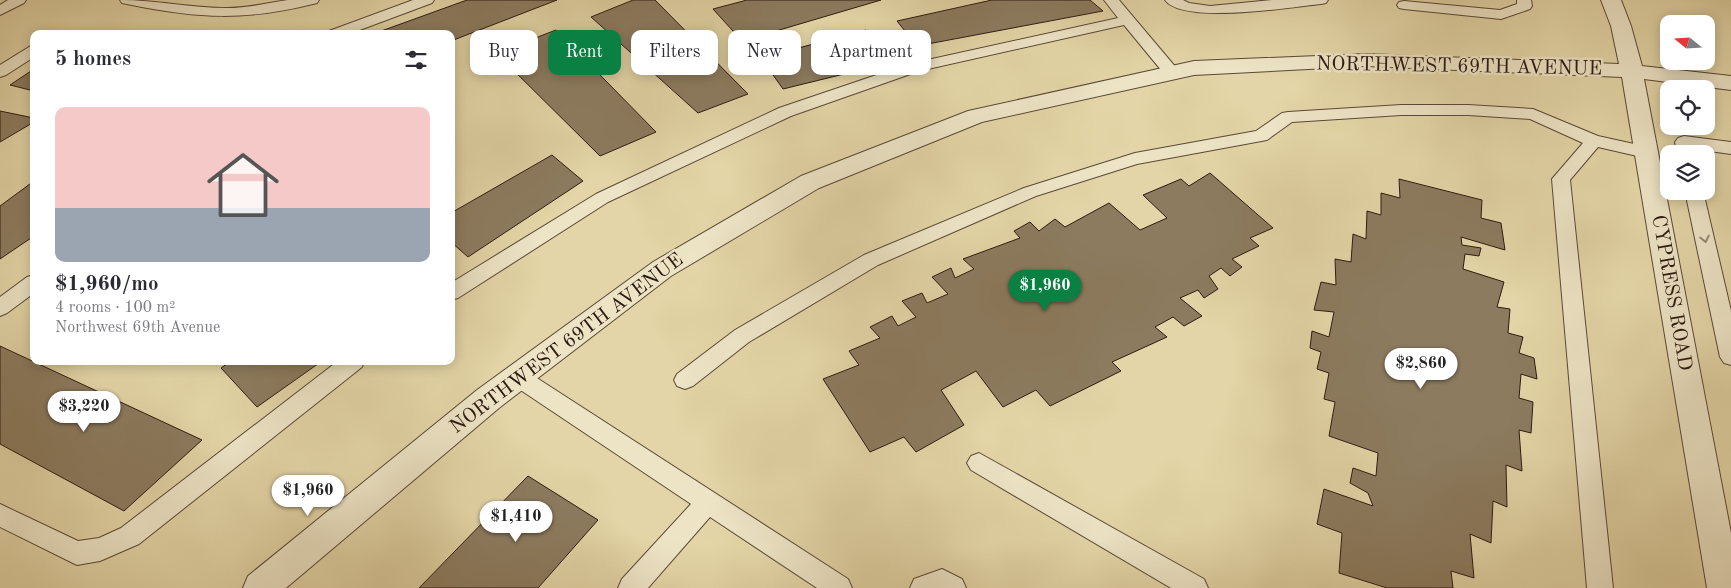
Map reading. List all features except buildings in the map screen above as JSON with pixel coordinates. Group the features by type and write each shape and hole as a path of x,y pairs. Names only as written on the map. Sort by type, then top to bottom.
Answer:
{"street":[{"name":"CYPRESS ROAD","path":"1612,0 1621,26 1632,71 1646,152 1722,533 1724,588"},
{"name":"NORTHWEST 69TH AVENUE","path":"260,588 518,377 662,269 810,182 976,116 1194,68 1366,60 1632,71 1731,84"}],"lane":[{"path":"0,11 19,0"},
{"path":"127,0 172,10 211,13 245,12 281,3 312,0"},
{"path":"345,30 427,0"},
{"path":"1111,0 1172,73"},
{"path":"1172,0 1186,7 1210,10 1321,0"},
{"path":"1404,5 1501,14 1525,6 1524,0"},
{"path":"455,290 602,198 785,112 915,67 1127,20"},
{"path":"0,72 30,53"},
{"path":"685,380 742,336 872,260 1030,192 1135,159 1262,136 1288,116 1401,110 1468,110 1533,114 1594,141 1646,152"},
{"path":"1594,141 1561,178 1600,588"},
{"path":"1684,145 1684,142 1708,145"},
{"path":"1715,146 1731,148"},
{"path":"1696,200 1731,357"},
{"path":"0,308 30,285"},
{"path":"0,515 77,553 100,549 130,536 349,365"},
{"path":"518,377 839,588"},
{"path":"979,463 1195,588"},
{"path":"632,588 708,502"},
{"path":"923,588 942,582 953,588"}]}
